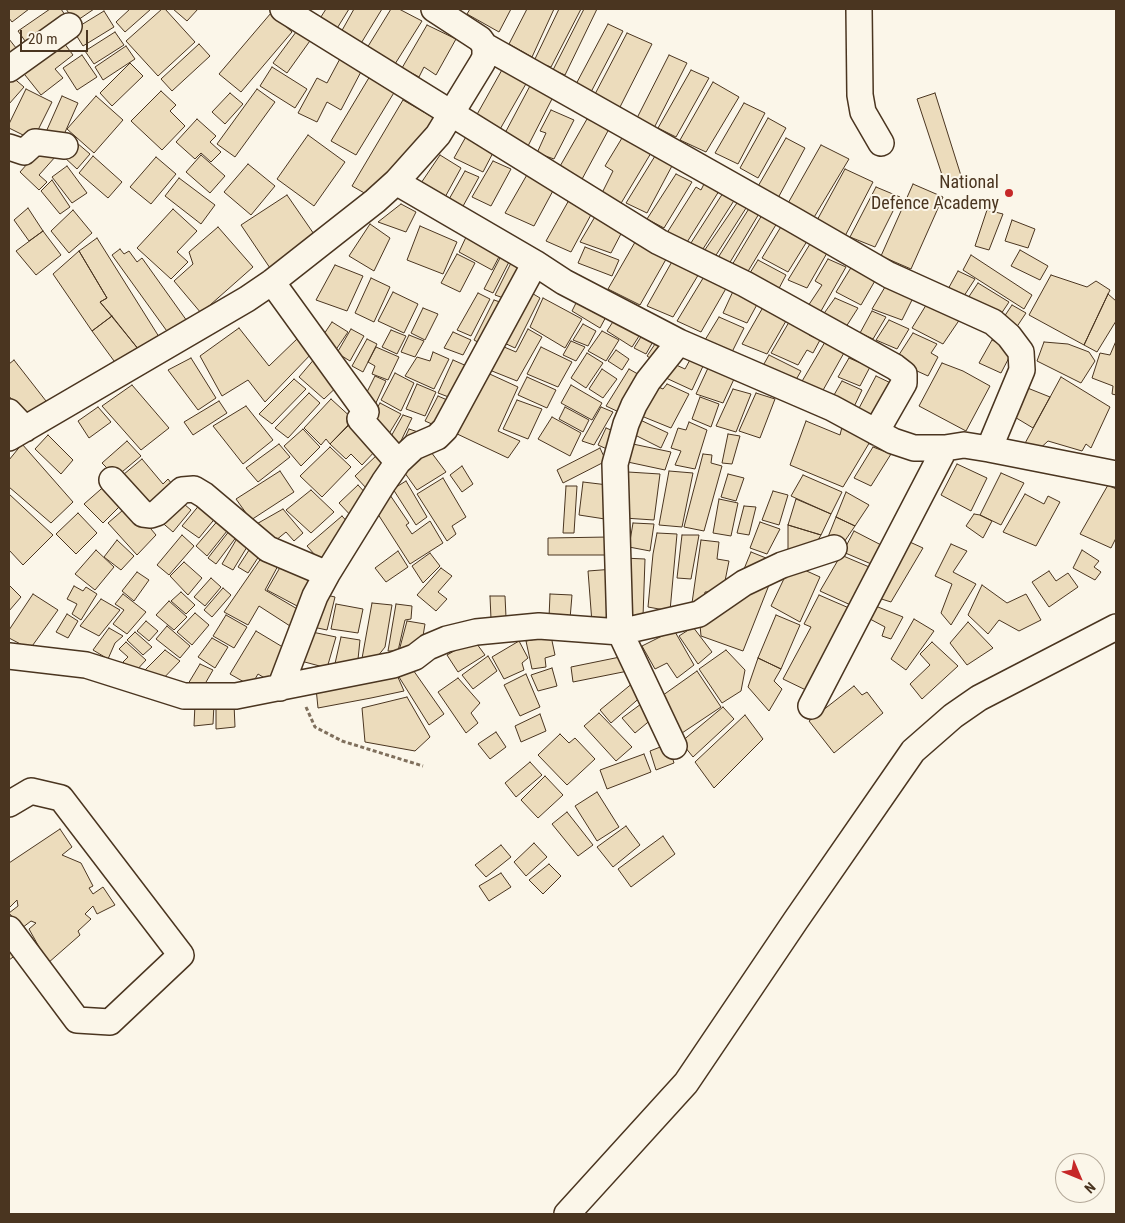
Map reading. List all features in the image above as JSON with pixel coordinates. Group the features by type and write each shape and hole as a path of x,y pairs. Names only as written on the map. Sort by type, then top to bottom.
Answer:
{"street":[{"path":"283,9 659,242 745,284 895,367 904,374 904,383 876,432"},
{"path":"14,426 247,299 272,282 375,201 396,182 438,134 485,57 484,46 480,39 434,9"},
{"path":"859,9 860,95 863,112 881,143"},
{"path":"9,70 69,26"},
{"path":"484,46 792,218 889,275 993,322 1009,336 1021,352 1022,370 988,449"},
{"path":"9,147 24,152 35,142 65,146"},
{"path":"396,182 564,282 679,342 832,408 894,441 914,448 945,448 964,445 1116,474"},
{"path":"292,686 315,596 327,574 398,462 414,447 437,437 445,429 535,263"},
{"path":"272,282 366,412 360,419 398,462"},
{"path":"674,746 620,632 615,464 626,424 634,405 648,381 679,342"},
{"path":"810,706 945,448"},
{"path":"112,480 144,514 151,515 157,513 182,490 194,489 204,495 268,549 327,574"},
{"path":"9,656 86,665 184,696 236,696 393,665 415,657 428,647 447,639 476,632 538,626 620,632 699,614 744,583 782,565 834,548"},
{"path":"567,1214 686,1083 913,751 952,716 978,698 1116,627"},
{"path":"9,804 31,791 61,798 181,956 110,1022 77,1020 9,929"}],"path":[{"path":"292,686 307,709 315,727 342,741 423,766"}],"building":[{"path":"9,9 29,9 12,22 9,18"},
{"path":"50,9 61,9 69,21 30,48 18,31"},
{"path":"66,9 94,9 75,22"},
{"path":"130,9 151,9 125,32 116,22"},
{"path":"162,9 165,9 195,42 158,76 126,41"},
{"path":"173,9 198,9 187,21"},
{"path":"326,9 349,9 336,30 319,20"},
{"path":"354,9 382,9 360,45 340,34"},
{"path":"391,9 399,9 422,21 395,64 367,48"},
{"path":"470,9 511,9 499,32 467,14"},
{"path":"527,9 554,9 532,57 509,44"},
{"path":"559,9 581,9 551,67 534,61"},
{"path":"584,9 597,9 565,75 553,70"},
{"path":"104,11 114,27 83,46 73,30"},
{"path":"271,13 292,32 241,92 219,74"},
{"path":"608,24 623,31 591,92 575,86"},
{"path":"427,25 456,39 436,75 424,67 419,77 402,68"},
{"path":"299,28 312,38 287,73 273,63"},
{"path":"115,32 124,45 94,64 85,51"},
{"path":"627,33 652,44 620,107 594,96"},
{"path":"9,39 20,53 9,63"},
{"path":"61,39 73,55 55,69 63,78 41,95 21,70"},
{"path":"199,44 210,56 172,91 161,79"},
{"path":"126,46 135,59 103,80 95,67"},
{"path":"82,55 97,77 77,90 63,68"},
{"path":"342,55 364,66 341,110 327,102 317,122 298,113 317,78 327,83"},
{"path":"669,55 687,63 654,128 636,120"},
{"path":"130,63 143,76 112,106 100,93"},
{"path":"272,67 307,89 295,108 260,86"},
{"path":"503,68 527,82 499,131 475,118"},
{"path":"691,70 709,78 676,137 658,128"},
{"path":"11,76 24,87 9,104 9,78"},
{"path":"370,76 395,91 356,155 331,141"},
{"path":"713,82 739,97 706,152 680,140"},
{"path":"531,84 554,95 528,146 504,135"},
{"path":"26,89 52,102 33,140 9,128 9,124"},
{"path":"257,89 275,102 235,157 217,144"},
{"path":"161,91 176,105 170,111 185,126 162,150 131,121"},
{"path":"230,93 243,104 225,124 212,112"},
{"path":"935,93 963,182 946,187 917,99"},
{"path":"62,96 78,103 62,139 46,132"},
{"path":"96,96 123,120 94,153 67,129"},
{"path":"403,100 434,118 408,161 399,159 375,199 352,186"},
{"path":"744,103 765,113 738,164 715,153"},
{"path":"551,110 574,120 554,159 537,153 546,133 540,131"},
{"path":"768,118 786,128 758,178 740,168"},
{"path":"197,119 216,136 210,142 221,152 211,162 201,153 195,159 176,142"},
{"path":"587,119 609,129 581,181 559,168"},
{"path":"468,133 496,147 483,172 454,158"},
{"path":"308,135 345,162 314,206 277,179"},
{"path":"622,138 651,153 620,205 601,195 613,171 605,166"},
{"path":"786,138 805,148 778,198 757,188"},
{"path":"77,143 90,154 77,169 64,157"},
{"path":"44,145 56,156 39,175 47,182 39,190 20,172"},
{"path":"821,145 849,159 813,219 787,205"},
{"path":"201,155 225,176 210,193 186,172"},
{"path":"440,155 461,168 444,199 419,186"},
{"path":"93,156 122,182 108,198 79,173"},
{"path":"655,156 673,164 647,213 626,203"},
{"path":"156,157 176,174 151,204 130,187"},
{"path":"493,161 511,169 491,206 472,197"},
{"path":"248,164 275,186 251,215 224,192"},
{"path":"67,166 87,193 72,203 52,177"},
{"path":"845,169 873,182 844,238 815,224"},
{"path":"465,171 479,177 462,208 448,201"},
{"path":"528,173 555,187 534,226 505,213"},
{"path":"676,174 692,182 664,228 647,219"},
{"path":"179,178 215,205 201,224 165,196"},
{"path":"52,180 70,207 60,214 41,191"},
{"path":"705,182 719,191 684,247 665,236 696,187 701,190"},
{"path":"913,184 943,197 911,269 881,256"},
{"path":"876,187 900,197 875,247 850,237"},
{"path":"723,193 735,199 701,252 689,246"},
{"path":"287,195 316,237 270,268 241,225"},
{"path":"569,200 593,211 571,252 546,241"},
{"path":"739,200 748,205 711,263 700,257"},
{"path":"401,204 416,212 406,232 378,222"},
{"path":"750,207 760,212 726,269 714,264"},
{"path":"28,208 43,231 29,241 14,220"},
{"path":"173,209 197,231 177,252 188,262 171,279 137,248"},
{"path":"73,210 92,233 69,253 51,231"},
{"path":"987,210 1003,214 989,250 975,246"},
{"path":"596,215 624,228 611,253 580,242"},
{"path":"762,215 777,223 744,278 729,270"},
{"path":"1012,220 1035,229 1028,248 1005,241"},
{"path":"370,224 390,238 374,271 349,256"},
{"path":"782,225 809,238 788,272 762,258"},
{"path":"420,226 457,242 443,274 407,260"},
{"path":"218,227 253,267 201,313 174,281 193,264 189,252"},
{"path":"43,231 61,255 36,275 16,251"},
{"path":"467,235 501,253 492,270 459,252"},
{"path":"638,237 669,254 640,305 608,289"},
{"path":"97,238 161,340 139,350 100,302 107,298 79,251"},
{"path":"810,244 827,253 807,288 788,280"},
{"path":"585,247 619,260 612,276 578,263"},
{"path":"120,249 124,254 129,251 137,262 142,258 187,321 169,334 112,255"},
{"path":"1020,250 1048,266 1040,280 1011,266"},
{"path":"79,251 107,298 100,302 112,316 92,331 53,274"},
{"path":"457,254 475,263 460,292 441,283"},
{"path":"971,255 1032,295 1024,309 963,270"},
{"path":"501,256 510,260 493,293 484,289"},
{"path":"674,258 700,272 673,317 647,306"},
{"path":"828,259 846,267 821,311 808,306 822,285 815,281"},
{"path":"758,260 786,275 775,296 745,281"},
{"path":"512,261 525,267 509,300 495,295"},
{"path":"335,265 363,276 347,311 316,300"},
{"path":"852,266 876,279 861,305 836,292"},
{"path":"958,271 975,279 962,299 947,291"},
{"path":"705,275 728,285 701,332 677,321"},
{"path":"1051,275 1087,287 1096,281 1110,290 1084,345 1029,315"},
{"path":"371,278 390,287 374,322 355,313"},
{"path":"978,283 1009,302 997,320 966,301"},
{"path":"735,287 760,299 747,323 723,313"},
{"path":"885,287 913,298 902,320 872,309"},
{"path":"525,289 540,298 515,348 500,341"},
{"path":"393,292 418,304 404,333 378,321"},
{"path":"478,293 490,299 471,336 457,330"},
{"path":"1108,294 1116,301 1116,321 1097,352 1084,345"},
{"path":"579,297 608,313 600,328 572,311"},
{"path":"543,298 582,319 565,348 530,327"},
{"path":"835,298 858,308 844,330 820,319"},
{"path":"494,300 506,304 485,346 474,340"},
{"path":"766,302 790,314 767,354 742,344"},
{"path":"928,302 960,319 943,344 912,328"},
{"path":"1012,305 1026,313 1014,331 1000,323"},
{"path":"423,308 438,314 425,340 411,333"},
{"path":"872,311 886,317 873,339 860,333"},
{"path":"112,316 139,350 117,365 92,331"},
{"path":"616,317 641,333 632,347 607,331"},
{"path":"719,317 744,328 732,352 705,340"},
{"path":"792,317 813,326 809,335 820,340 813,353 807,350 798,365 771,353"},
{"path":"889,320 909,329 897,349 876,340"},
{"path":"332,322 348,332 335,351 320,340"},
{"path":"583,324 596,331 588,346 573,340"},
{"path":"239,328 269,366 299,337 314,351 265,402 248,380 222,396 200,356"},
{"path":"351,329 364,336 350,361 337,353"},
{"path":"528,329 542,337 517,381 487,369 497,344 516,352"},
{"path":"391,330 406,336 397,354 382,347"},
{"path":"602,331 619,340 606,361 588,351"},
{"path":"453,332 471,340 463,355 444,348"},
{"path":"644,332 655,338 646,354 634,348"},
{"path":"913,333 937,344 931,353 938,357 928,376 895,361"},
{"path":"409,335 424,341 415,357 401,352"},
{"path":"367,339 377,344 363,372 352,366"},
{"path":"992,340 1013,350 1001,373 979,363"},
{"path":"571,341 585,347 576,361 563,355"},
{"path":"657,341 666,346 656,362 647,356"},
{"path":"1116,341 1116,395 1112,394 1113,386 1092,378 1100,353 1110,355"},
{"path":"825,342 845,351 822,392 801,383"},
{"path":"1044,342 1068,344 1089,352 1095,361 1081,383 1037,361"},
{"path":"376,347 399,357 388,380 372,374 375,366 368,362"},
{"path":"541,347 572,362 558,387 527,374"},
{"path":"616,350 629,359 622,370 608,361"},
{"path":"433,352 449,359 434,389 405,376 417,357 430,361"},
{"path":"587,353 603,363 586,388 571,378"},
{"path":"769,355 801,371 793,385 760,371"},
{"path":"316,357 342,382 324,399 299,377"},
{"path":"191,358 216,398 198,410 168,370"},
{"path":"691,358 704,364 692,390 666,378 674,364 685,369"},
{"path":"849,358 870,367 860,386 838,377"},
{"path":"14,360 46,401 26,417 9,396 9,364"},
{"path":"453,360 469,367 454,399 438,393"},
{"path":"942,363 963,371 990,386 966,431 919,406"},
{"path":"708,368 734,379 723,403 696,394"},
{"path":"602,369 617,379 603,398 589,389"},
{"path":"629,369 643,377 621,413 606,406"},
{"path":"481,370 518,387 498,431 520,441 508,458 453,432"},
{"path":"395,373 414,383 401,411 381,400"},
{"path":"375,376 386,381 375,405 363,400"},
{"path":"876,376 895,385 876,420 857,412"},
{"path":"527,377 556,390 547,408 518,395"},
{"path":"1061,377 1110,407 1091,448 1086,444 1082,451 1048,441 1035,453 1023,447"},
{"path":"294,379 306,389 272,424 259,414"},
{"path":"842,381 862,390 852,411 830,402"},
{"path":"417,384 436,392 425,416 406,409"},
{"path":"667,384 689,394 671,428 639,415 654,385 663,389"},
{"path":"132,385 169,428 141,450 102,406"},
{"path":"571,385 602,403 592,420 561,403"},
{"path":"1025,387 1050,397 1033,428 1013,416"},
{"path":"733,389 751,394 736,432 716,426"},
{"path":"309,393 320,403 288,438 275,428"},
{"path":"756,393 775,399 760,438 739,431"},
{"path":"438,396 454,403 441,428 425,421"},
{"path":"700,397 719,404 711,427 692,419"},
{"path":"331,399 354,420 330,444 326,439 321,445 304,428"},
{"path":"517,400 542,409 528,439 503,429"},
{"path":"219,401 227,413 193,435 184,422"},
{"path":"380,403 401,414 387,437 368,424"},
{"path":"246,406 273,440 243,464 213,426"},
{"path":"98,407 111,422 89,438 78,421"},
{"path":"565,407 589,420 583,432 559,419"},
{"path":"601,407 613,412 594,445 582,441"},
{"path":"403,415 412,418 399,445 389,440"},
{"path":"552,417 581,433 570,456 538,439"},
{"path":"636,418 668,433 661,448 631,433"},
{"path":"806,421 840,435 843,423 871,440 843,487 790,465"},
{"path":"689,422 707,430 695,469 675,465 681,451 671,448 678,428 686,430"},
{"path":"350,423 377,449 362,465 351,454 346,459 330,444"},
{"path":"606,428 616,432 609,450 598,445"},
{"path":"303,429 320,447 301,466 284,446"},
{"path":"409,429 418,432 402,444"},
{"path":"728,434 740,436 732,464 722,463"},
{"path":"48,435 73,460 61,474 35,449"},
{"path":"127,441 141,456 116,477 102,463"},
{"path":"628,443 671,452 665,470 623,461"},
{"path":"22,444 73,502 51,523 9,487 9,460"},
{"path":"279,444 290,457 258,482 246,468"},
{"path":"330,447 351,467 322,497 300,476"},
{"path":"873,447 891,454 871,486 854,478"},
{"path":"600,448 606,461 563,483 557,470"},
{"path":"431,452 446,472 417,490 402,469"},
{"path":"379,453 390,463 367,489 355,476"},
{"path":"703,454 712,455 711,463 722,466 704,531 684,527"},
{"path":"142,459 163,484 168,479 176,489 146,511 117,480"},
{"path":"957,464 987,478 971,511 941,495"},
{"path":"462,466 473,484 462,492 450,475"},
{"path":"280,471 294,492 251,520 236,499"},
{"path":"669,471 693,473 682,527 659,525"},
{"path":"628,472 660,474 654,520 624,518"},
{"path":"1001,473 1024,483 1001,525 980,515"},
{"path":"728,474 744,478 736,501 721,497"},
{"path":"803,475 842,492 831,514 791,496"},
{"path":"443,478 466,517 452,526 456,534 447,541 417,494"},
{"path":"406,481 427,517 416,525 393,489"},
{"path":"583,482 608,485 605,519 579,515"},
{"path":"108,483 125,501 103,523 84,504"},
{"path":"358,485 369,497 354,519 339,503"},
{"path":"1108,485 1116,489 1116,538 1111,548 1080,534"},
{"path":"566,486 577,486 574,533 563,533"},
{"path":"311,490 334,512 311,533 286,510"},
{"path":"773,491 788,495 779,525 762,520"},
{"path":"846,492 869,505 855,526 836,517"},
{"path":"9,494 53,535 23,565 9,550"},
{"path":"1025,494 1044,504 1048,496 1060,502 1036,546 1003,532"},
{"path":"390,495 409,523 406,525 412,534 430,521 443,543 410,564 374,508"},
{"path":"178,499 191,510 173,532 158,519"},
{"path":"719,499 738,503 731,536 713,533"},
{"path":"796,499 831,514 821,535 788,525"},
{"path":"201,503 217,516 199,538 182,526"},
{"path":"130,504 156,535 137,555 108,523"},
{"path":"744,506 756,507 749,535 737,533"},
{"path":"283,509 303,533 294,541 286,532 270,545 253,526"},
{"path":"78,513 97,533 76,554 56,534"},
{"path":"974,514 992,521 983,538 966,526"},
{"path":"342,516 351,526 323,564 307,546"},
{"path":"836,517 855,526 842,545 828,537"},
{"path":"220,518 231,526 207,556 196,546"},
{"path":"760,522 780,529 767,554 750,548"},
{"path":"633,523 654,524 650,551 629,547"},
{"path":"788,525 821,535 811,551 788,553"},
{"path":"230,530 237,536 216,564 208,558"},
{"path":"854,531 885,547 876,566 843,552"},
{"path":"657,533 677,534 670,611 648,607"},
{"path":"182,535 194,546 169,575 157,565"},
{"path":"239,535 250,542 233,570 222,564"},
{"path":"682,535 699,535 691,579 677,578"},
{"path":"609,537 607,555 548,555 548,538"},
{"path":"901,538 923,548 891,602 872,596"},
{"path":"117,540 134,556 121,570 104,557"},
{"path":"701,540 719,542 717,559 729,561 723,591 705,592 703,605 692,603"},
{"path":"253,544 263,550 248,573 238,567"},
{"path":"951,544 967,551 953,572 976,584 951,625 941,613 952,584 935,576"},
{"path":"96,550 114,567 95,590 75,574"},
{"path":"1082,550 1099,561 1094,567 1101,572 1095,580 1073,568"},
{"path":"398,551 408,567 386,582 375,568"},
{"path":"751,552 766,558 758,573 744,569"},
{"path":"430,553 440,566 423,583 412,566"},
{"path":"264,554 280,562 265,590 299,610 290,626 259,606 248,625 224,612"},
{"path":"841,555 874,569 855,607 820,591"},
{"path":"623,558 645,559 643,617 622,620"},
{"path":"184,562 202,578 188,595 170,576"},
{"path":"282,564 311,578 299,607 267,590"},
{"path":"791,564 820,577 800,622 771,606"},
{"path":"441,568 452,576 438,592 447,599 436,611 417,595"},
{"path":"614,569 616,621 592,623 588,571"},
{"path":"1049,571 1056,581 1068,573 1078,587 1049,607 1032,582"},
{"path":"137,572 149,580 134,601 122,591"},
{"path":"211,578 221,587 205,606 194,597"},
{"path":"756,584 769,585 743,651 701,636 700,625"},
{"path":"9,585 21,597 9,611"},
{"path":"982,585 1007,603 1026,594 1041,620 1019,631 999,620 988,634 968,615"},
{"path":"74,586 83,591 86,587 97,594 81,620 72,614 77,604 67,599"},
{"path":"223,588 231,595 212,617 204,610"},
{"path":"181,592 195,605 186,614 171,601"},
{"path":"33,594 58,610 30,649 9,638 9,630"},
{"path":"123,594 146,612 127,634 113,624 124,610 115,604"},
{"path":"322,594 335,597 327,630 313,627"},
{"path":"550,594 572,595 570,619 549,618"},
{"path":"819,595 849,608 810,692 783,679 811,627 804,624"},
{"path":"490,596 505,596 506,617 491,619"},
{"path":"101,599 120,610 99,636 80,626"},
{"path":"169,601 187,617 174,630 156,615"},
{"path":"372,603 392,605 385,647 374,661 361,664"},
{"path":"336,604 363,609 358,633 331,629"},
{"path":"396,604 412,606 411,619 405,620 398,651 388,651"},
{"path":"873,605 903,617 891,639 882,636 885,627 870,619"},
{"path":"195,613 209,625 192,645 177,632"},
{"path":"67,614 78,621 68,638 56,632"},
{"path":"226,615 247,627 234,648 213,636"},
{"path":"776,615 800,625 781,669 758,658"},
{"path":"914,619 934,631 906,670 891,659"},
{"path":"146,621 158,631 149,641 137,631"},
{"path":"407,621 425,624 423,636 412,651 399,651"},
{"path":"968,622 993,648 967,665 950,643"},
{"path":"167,626 190,646 180,658 156,639"},
{"path":"693,627 712,652 698,664 679,636"},
{"path":"109,628 123,636 115,643 108,659 93,650"},
{"path":"674,630 694,665 677,678 667,663 655,669 642,646"},
{"path":"256,631 286,649 268,680 258,674 251,686 230,674"},
{"path":"135,632 152,647 143,655 127,640"},
{"path":"312,632 336,637 327,668 301,661"},
{"path":"551,636 555,655 545,658 546,667 532,669 526,641"},
{"path":"341,637 360,640 357,669 334,668"},
{"path":"212,638 228,647 215,668 198,657"},
{"path":"474,640 485,655 458,672 447,655"},
{"path":"519,641 528,658 522,663 524,670 504,679 492,657"},
{"path":"126,642 146,660 134,673 123,662 128,657 119,649"},
{"path":"932,642 958,666 922,699 910,684 930,665 920,654"},
{"path":"165,650 180,661 159,683 144,671"},
{"path":"726,650 745,670 741,691 722,703 699,669"},
{"path":"488,656 497,671 473,689 462,675"},
{"path":"625,656 628,671 573,682 571,667"},
{"path":"758,658 781,669 774,681 782,689 769,711 748,687"},
{"path":"200,664 213,670 202,689 188,684"},
{"path":"411,667 444,714 429,725 399,677"},
{"path":"552,668 557,686 538,691 531,675"},
{"path":"697,671 721,707 682,733 659,698"},
{"path":"526,674 540,707 520,716 504,685"},
{"path":"397,675 404,691 318,708 316,688"},
{"path":"458,678 480,703 471,713 478,723 466,733 438,692"},
{"path":"634,682 644,694 611,723 600,710"},
{"path":"854,686 862,695 867,692 883,713 834,753 809,721"},
{"path":"407,697 430,737 415,751 365,742 362,708"},
{"path":"216,703 234,704 235,727 216,729"},
{"path":"195,704 214,704 213,724 194,726"},
{"path":"641,704 653,718 635,733 622,718"},
{"path":"723,707 734,719 693,757 681,742"},
{"path":"599,713 632,747 616,761 584,726"},
{"path":"540,714 546,731 521,742 515,726"},
{"path":"745,715 763,739 714,788 695,762"},
{"path":"496,732 506,747 490,759 478,744"},
{"path":"560,734 569,743 575,738 595,759 567,785 538,755"},
{"path":"668,744 674,763 656,770 650,751"},
{"path":"644,754 651,772 607,789 600,770"},
{"path":"530,762 542,775 516,797 505,783"},
{"path":"545,776 563,795 538,818 521,800"},
{"path":"597,792 619,827 597,841 575,806"},
{"path":"567,812 593,845 578,856 552,824"},
{"path":"626,826 640,845 613,867 597,847"},
{"path":"60,829 72,847 62,855 81,863 93,886 89,888 93,894 103,887 115,905 97,914 93,906 85,914 91,919 78,931 80,935 48,963 29,929 36,923 31,921 22,928 9,913 18,906 17,900 9,908 9,863"},
{"path":"663,836 675,854 631,887 618,869"},
{"path":"534,843 547,857 526,876 514,862"},
{"path":"501,845 511,857 486,877 475,865"},
{"path":"549,864 561,876 543,894 529,880"},
{"path":"501,873 511,887 489,901 479,886"},
{"path":"9,945 16,955 9,960"}],"place":[{"name":"National Defence Academy","path":"1009,193"}]}
